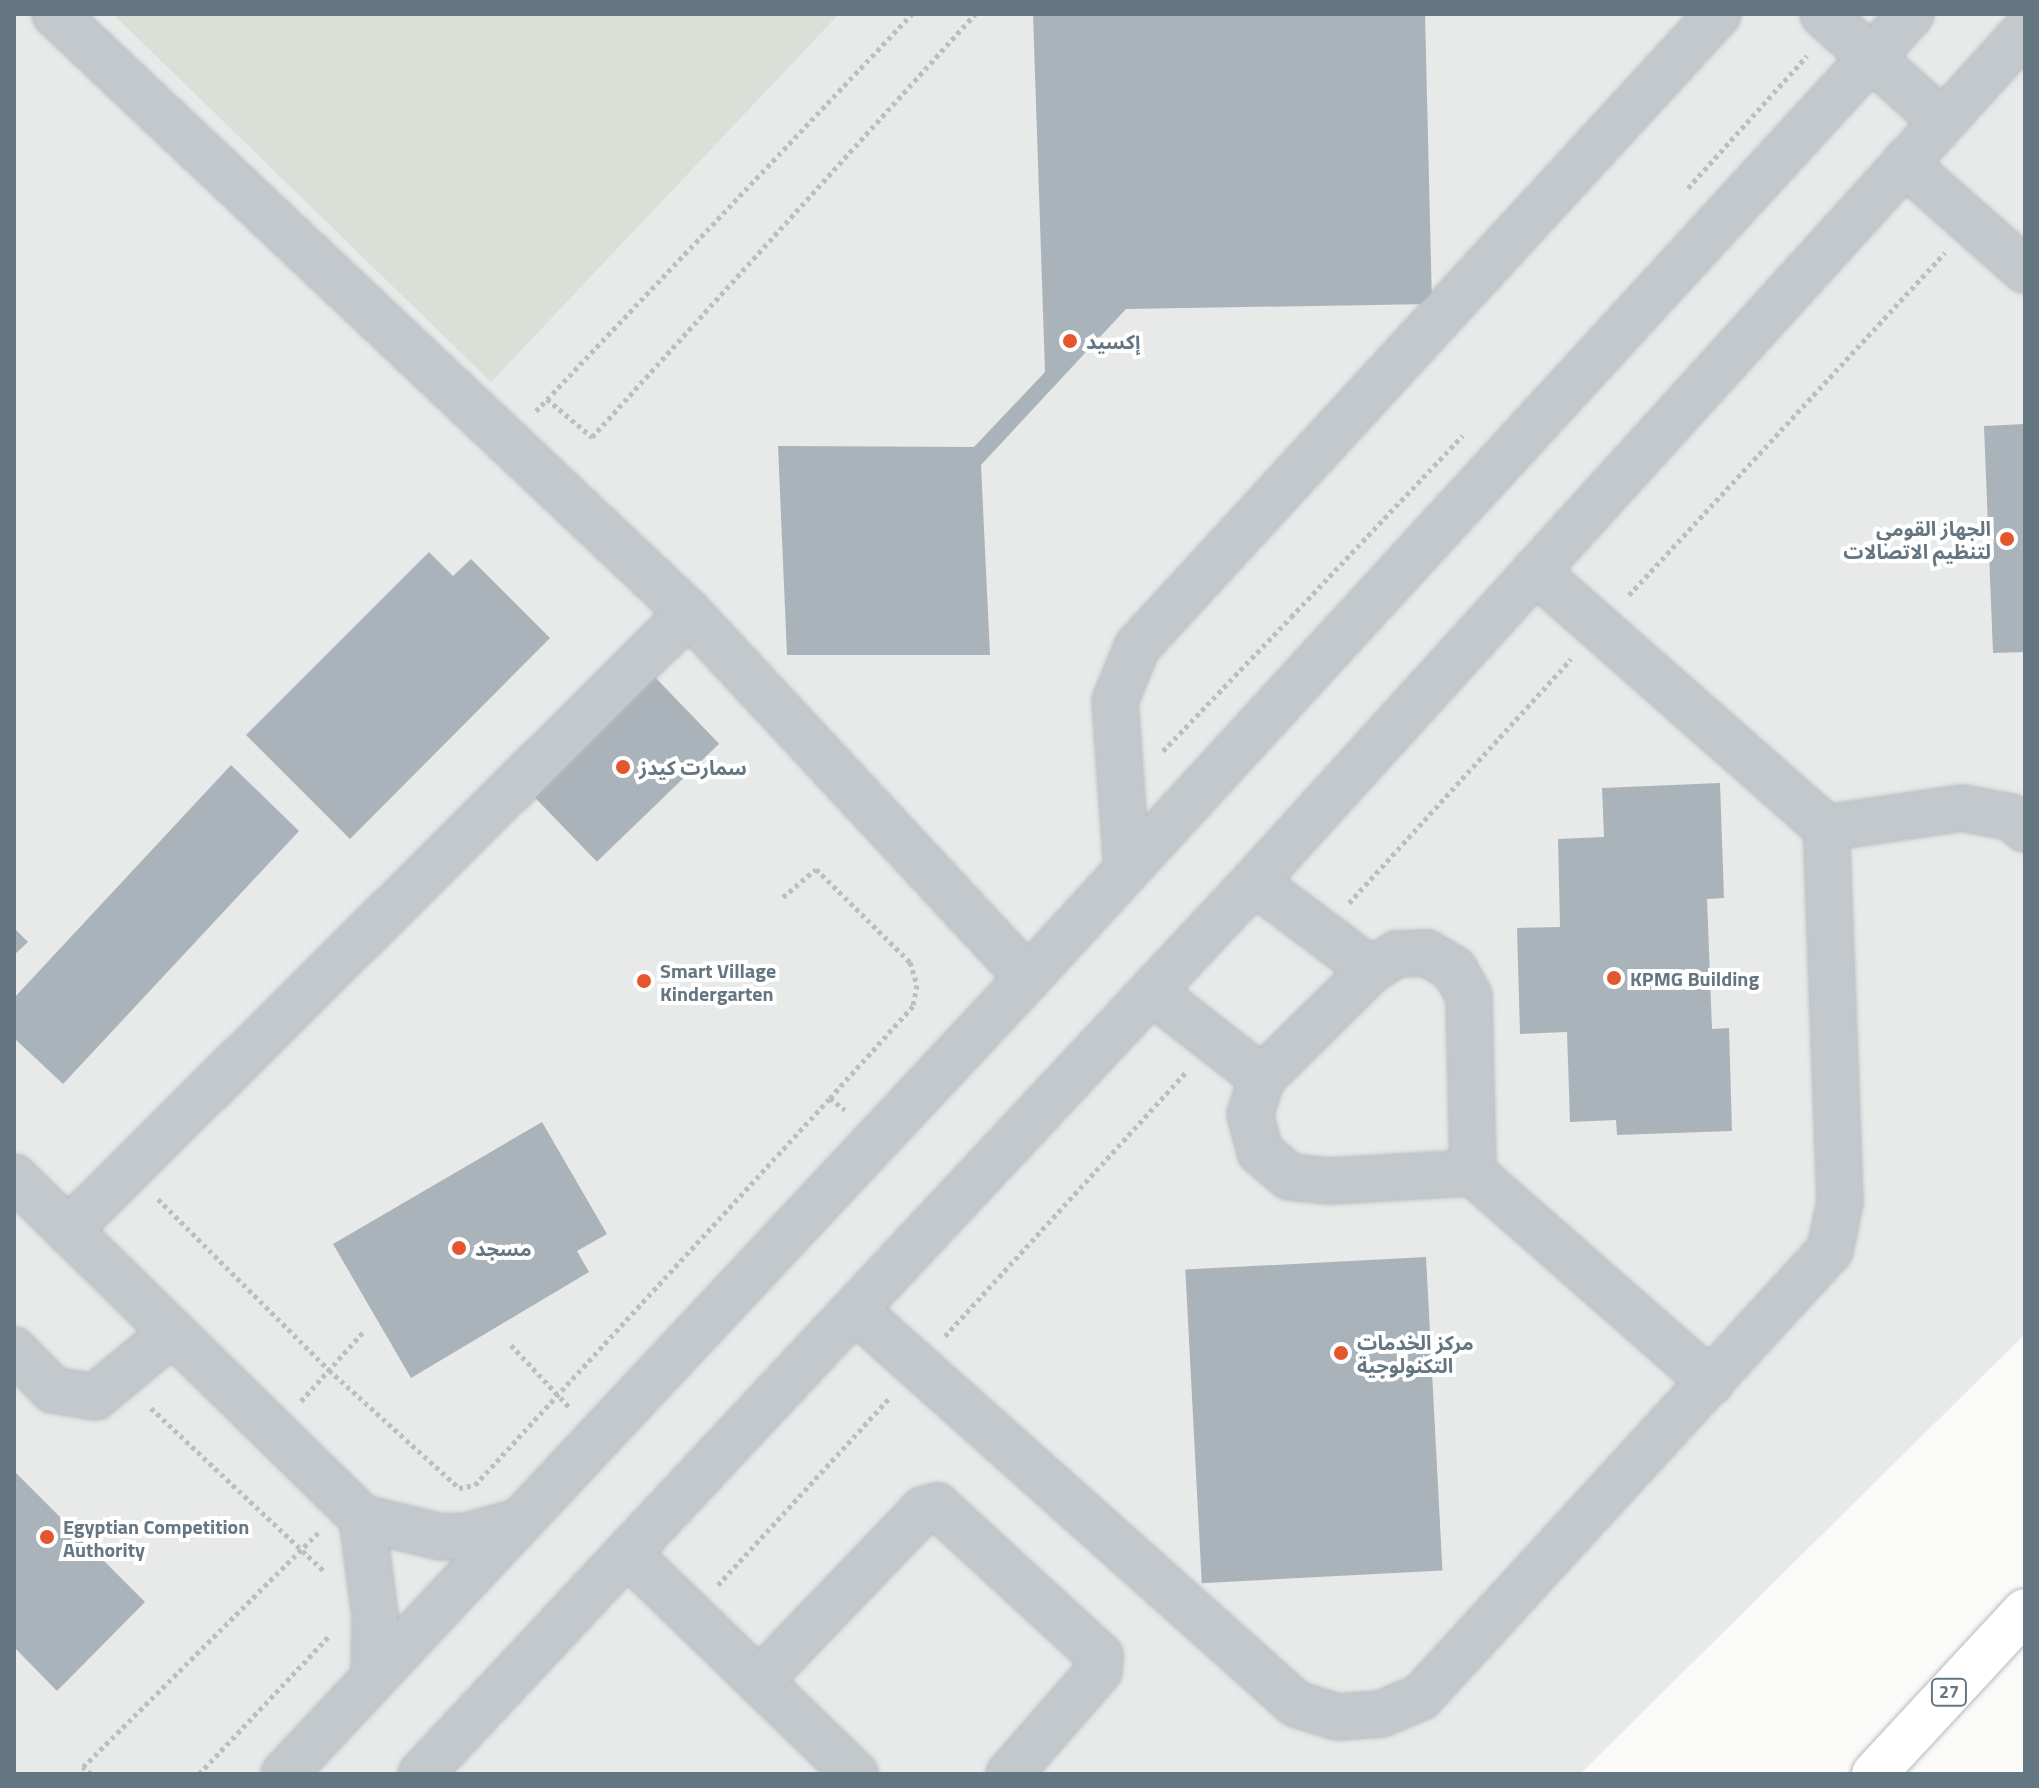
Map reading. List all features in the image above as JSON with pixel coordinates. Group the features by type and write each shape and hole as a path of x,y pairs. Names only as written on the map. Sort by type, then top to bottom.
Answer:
{"main road":[{"name":"27","path":"1874,1774 2025,1611"}],"street":[{"path":"55,14 689,613 1028,978"},
{"path":"1127,869 1115,701 1137,647 1718,14"},
{"path":"284,1774 1028,978 1911,14"},
{"path":"1829,20 1942,121"},
{"path":"421,1774 1254,882 1942,121 2022,41"},
{"path":"1904,163 1972,224 2021,258"},
{"path":"855,1310 1262,1678 1296,1704 1337,1717 1381,1714 1421,1697 1815,1269 1838,1227 1826,828 1535,571"},
{"path":"68,1230 689,613"},
{"path":"1826,828 1962,808 2011,817 2025,829"},
{"path":"1254,882 1371,970"},
{"path":"1473,1173 1469,996 1454,969 1427,953 1397,954 1371,970 1262,1078 1250,1114 1260,1152 1290,1177 1328,1181 1473,1173 1711,1382"},
{"path":"1152,992 1262,1078"},
{"path":"14,1177 353,1510 441,1537 467,1536 518,1522"},
{"path":"14,1350 53,1390 73,1397 95,1397 121,1379 172,1333"},
{"path":"759,1681 923,1510 937,1506 1100,1656 1099,1671 1009,1774"},
{"path":"353,1510 375,1615 374,1676"},
{"path":"627,1553 855,1774"}],"path":[{"path":"508,440 912,14"},
{"path":"547,399 592,437 975,14"},
{"path":"1680,196 1829,20"},
{"path":"1321,933 1972,224"},
{"path":"1120,795 1291,617 1328,651"},
{"path":"129,1170 329,1370 459,1488 475,1485 913,1006 917,985 910,962 816,869 783,897"},
{"path":"691,1615 1215,1041"},
{"path":"830,1098 878,1138"},
{"path":"274,1431 364,1331"},
{"path":"511,1345 597,1437"},
{"path":"121,1379 330,1582"},
{"path":"91,1774 83,1767 300,1552 353,1510"},
{"path":"199,1774 332,1632"}],"shaded area":[{"path":"14,14 2025,14 2025,1334 1580,1774 14,1774"},
{"path":"113,14 839,14 491,382"}],"building":[{"name":"إكسيد","path":"1033,14 1425,14 1432,304 1126,309 981,465 990,655 787,655 778,446 974,447 1045,372"},
{"name":"الجهاز القومي لتنظيم الاتصالات","path":"2025,424 2025,652 1993,653 1984,426"},
{"path":"429,552 453,576 471,559 550,638 350,839 246,735"},
{"name":"سمارت كيدز","path":"649,671 719,744 597,862 527,789"},
{"path":"231,765 299,831 63,1084 14,1038 14,998"},
{"name":"KPMG Building","path":"1720,783 1724,898 1707,899 1712,1029 1729,1028 1732,1131 1617,1135 1616,1120 1570,1122 1567,1032 1520,1034 1517,928 1560,927 1558,839 1604,837 1602,788"},
{"path":"14,928 28,942 14,955"},
{"name":"مسجد","path":"542,1122 607,1234 577,1251 589,1272 411,1378 333,1244"},
{"name":"مركز الخدمات التكنولوجية","path":"1426,1257 1442,1571 1202,1583 1185,1270"},
{"name":"Egyptian Competition Authority","path":"14,1471 145,1602 57,1691 14,1647"}],"place":[{"name":"إكسيد","path":"1070,341"},
{"name":"الجهاز القومي لتنظيم الاتصالات","path":"2007,539"},
{"name":"سمارت كيدز","path":"623,767"},
{"name":"KPMG Building","path":"1614,978"},
{"name":"Smart Village Kindergarten","path":"644,981"},
{"name":"مسجد","path":"459,1248"},
{"name":"مركز الخدمات التكنولوجية","path":"1341,1353"},
{"name":"Egyptian Competition Authority","path":"47,1537"}]}
